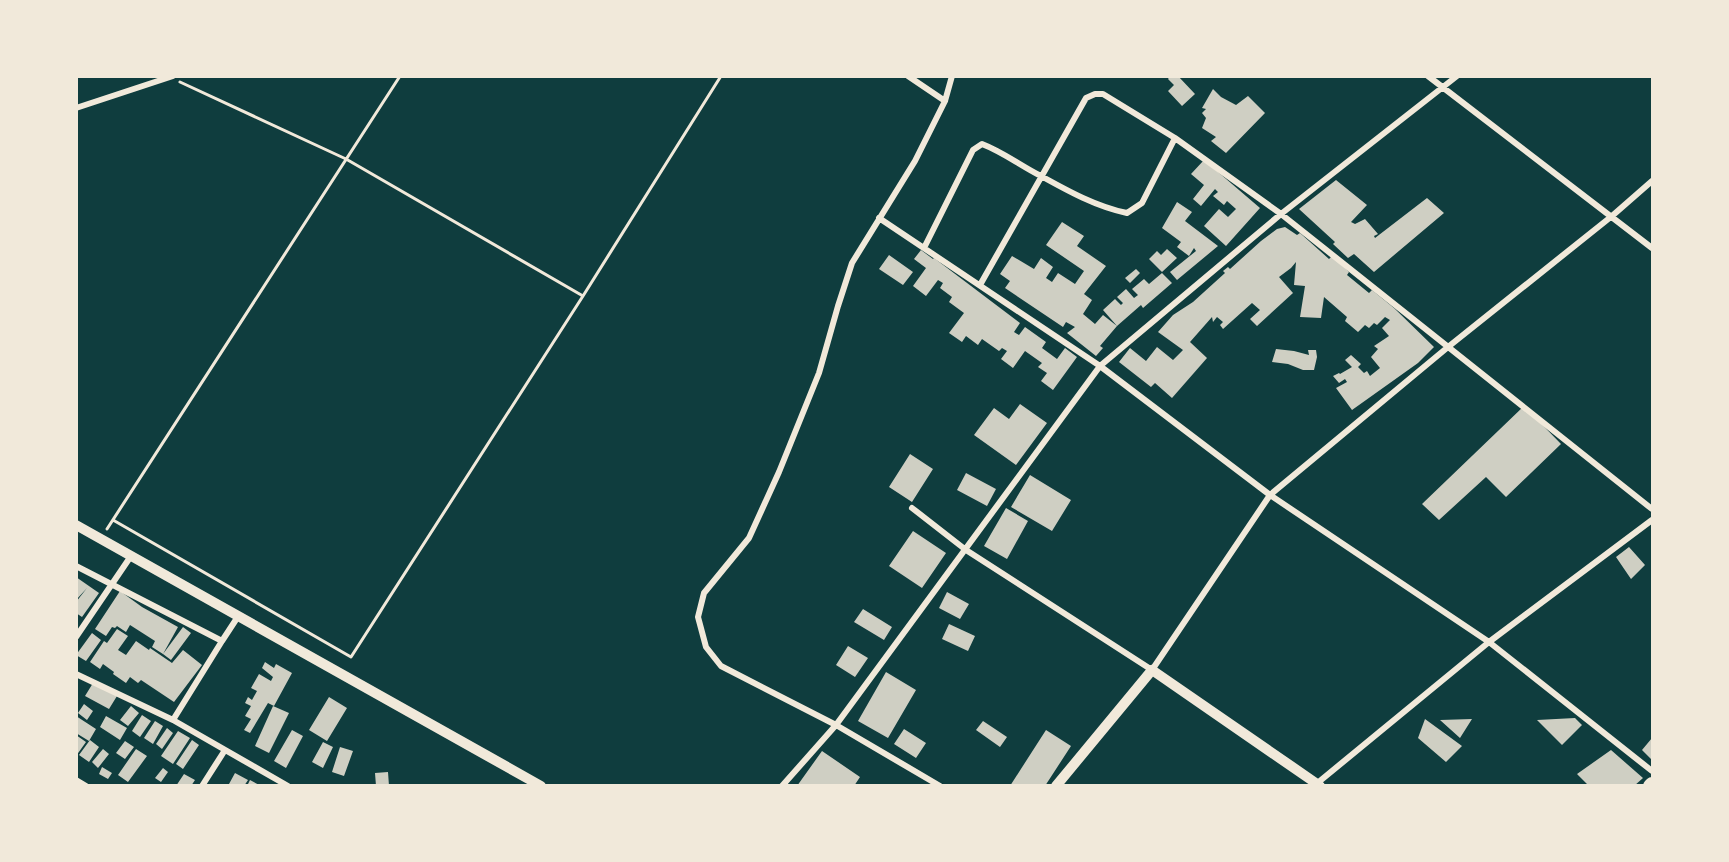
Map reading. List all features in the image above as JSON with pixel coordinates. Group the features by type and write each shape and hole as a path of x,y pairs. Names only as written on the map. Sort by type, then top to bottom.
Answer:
{"street":[{"path":"908,76 945,101"},
{"path":"940,786 836,725 721,666 706,647 698,616 704,594 749,538 819,373 837,306 852,263 915,161 945,101 952,76"},
{"path":"1428,76 1653,248"},
{"path":"782,786 836,725 1100,366 1281,214 1457,76"},
{"path":"76,108 171,77"},
{"path":"980,285 1086,98 1095,94 1103,94 1175,138 1281,214 1653,509"},
{"path":"924,248 973,150 982,144 1108,209 1127,213 1142,203 1175,138"},
{"path":"1056,786 1152,670 1270,495 1653,181"},
{"path":"879,218 1100,366 1270,495 1489,642 1653,771"},
{"path":"912,508 966,550 1152,670 1317,785 1489,642 1653,520"},
{"path":"76,525 541,786"},
{"path":"76,637 132,555"},
{"path":"76,566 222,641"},
{"path":"173,720 239,615"},
{"path":"76,674 173,720 288,786"},
{"path":"202,786 225,750"},
{"path":"76,780 86,786"}],"path":[{"path":"101,538 399,76"},
{"path":"112,520 351,657 721,76"},
{"path":"171,77 346,159 583,296"}],"building":[{"path":"1170,76 1178,76 1195,94 1182,106 1168,91 1174,85 1168,79"},
{"path":"1213,89 1221,97 1236,105 1248,96 1265,113 1226,153 1211,141 1216,137 1202,128 1206,118 1202,113 1206,109 1202,108"},
{"path":"1204,160 1260,208 1226,246 1204,226 1219,209 1228,217 1236,209 1227,201 1224,205 1213,196 1218,192 1215,189 1201,206 1193,199 1204,185 1191,174"},
{"path":"1336,180 1367,205 1351,222 1355,224 1365,219 1378,234 1374,236 1375,238 1427,198 1444,213 1374,272 1354,254 1348,258 1333,244 1335,242 1299,209"},
{"path":"1177,202 1192,212 1185,221 1218,246 1177,280 1170,272 1196,251 1194,248 1189,256 1177,247 1181,242 1162,228"},
{"path":"1062,222 1084,236 1077,246 1106,266 1084,294 1092,300 1083,314 1095,324 1103,315 1117,326 1100,346 1103,348 1096,356 1067,333 1075,327 1066,322 1063,327 1005,288 1010,281 1000,274 1012,256 1034,269 1041,258 1053,267 1046,278 1052,282 1058,273 1075,284 1084,271 1046,245"},
{"path":"1285,227 1297,235 1300,233 1329,259 1332,256 1349,272 1347,275 1369,293 1372,290 1394,308 1434,347 1418,363 1352,410 1336,388 1347,382 1345,379 1339,383 1333,376 1352,367 1345,360 1351,355 1361,364 1358,367 1364,373 1367,371 1370,376 1380,368 1371,357 1378,349 1374,346 1389,336 1382,328 1390,320 1385,317 1377,325 1374,323 1369,328 1365,325 1358,332 1345,321 1347,317 1324,297 1321,318 1300,317 1305,286 1294,285 1296,262 1279,277 1293,293 1257,326 1250,319 1260,310 1252,303 1223,329 1220,325 1223,322 1217,317 1213,322 1212,317 1190,342 1207,358 1172,398 1155,383 1151,387 1119,362 1130,348 1146,361 1157,347 1173,360 1183,350 1158,332 1173,315 1193,302 1225,273 1223,271 1228,267 1230,269 1277,229"},
{"path":"1167,249 1177,258 1162,272 1149,259 1157,251 1161,255"},
{"path":"921,250 1020,323 1014,332 1019,335 1025,327 1046,342 1042,348 1057,359 1065,348 1077,357 1053,390 1041,381 1047,373 1038,367 1042,363 1025,351 1013,368 1001,359 1007,351 1002,348 999,351 982,339 978,345 966,336 962,342 949,333 964,313 949,302 952,297 940,288 943,283 938,280 926,296 913,286 926,268 914,259"},
{"path":"889,255 913,272 903,285 879,269"},
{"path":"1136,269 1140,273 1130,283 1125,278"},
{"path":"1162,273 1172,283 1143,308 1141,305 1117,326 1103,310 1115,299 1121,305 1123,303 1117,297 1126,289 1134,298 1138,295 1132,289 1144,279 1149,284"},
{"path":"1276,349 1309,355 1308,350 1316,350 1314,370 1303,370 1288,364 1272,362"},
{"path":"1020,404 1047,423 1016,465 974,435 994,408 1009,419"},
{"path":"1524,406 1561,444 1506,497 1486,477 1439,520 1422,504"},
{"path":"910,454 933,469 912,502 889,487"},
{"path":"966,473 996,489 987,506 957,490"},
{"path":"1030,475 1071,500 1052,531 1011,507"},
{"path":"1006,508 1028,521 1007,559 984,546"},
{"path":"913,531 946,553 922,588 889,566"},
{"path":"1629,547 1645,565 1631,579 1616,557"},
{"path":"76,577 99,593 82,617 76,613 76,602 87,588 76,600"},
{"path":"120,591 142,607 178,627 163,654 152,647 155,641 130,625 126,632 117,626 112,627 106,636 95,629"},
{"path":"947,592 969,604 960,619 939,608"},
{"path":"863,609 892,627 884,640 854,622"},
{"path":"949,624 975,636 968,651 942,639"},
{"path":"183,627 191,633 171,660 163,654"},
{"path":"117,629 128,636 118,650 126,655 136,641 172,663 183,650 202,665 174,702 141,680 138,683 130,677 126,683 103,664 100,669 90,662 104,641 107,643"},
{"path":"92,633 101,640 86,661 76,655"},
{"path":"848,646 868,658 855,677 836,665"},
{"path":"265,662 274,668 276,664 292,673 274,706 268,703 250,733 244,730 251,719 245,716 251,706 245,703 248,697 252,700 257,691 251,688 259,674 271,681 273,677 262,668"},
{"path":"886,672 916,690 888,738 858,721"},
{"path":"93,683 117,696 109,709 85,696"},
{"path":"329,697 347,708 327,741 309,730"},
{"path":"84,704 93,711 87,720 78,713"},
{"path":"131,706 139,713 128,726 120,720"},
{"path":"273,706 289,713 269,753 255,746"},
{"path":"142,715 151,721 140,737 132,731"},
{"path":"76,716 96,729 89,741 76,733"},
{"path":"106,716 127,728 120,740 100,727"},
{"path":"1575,718 1582,725 1562,745 1537,720"},
{"path":"1425,719 1462,746 1446,762 1418,738"},
{"path":"1472,719 1460,738 1440,720"},
{"path":"155,721 163,726 153,744 144,738"},
{"path":"983,721 1007,737 1000,747 976,730"},
{"path":"167,728 173,733 162,749 156,744"},
{"path":"904,729 926,743 916,758 894,744"},
{"path":"292,730 303,736 286,768 274,761"},
{"path":"1046,730 1071,746 1045,786 1010,786"},
{"path":"178,731 190,738 173,764 161,756"},
{"path":"76,735 86,742 76,756"},
{"path":"1652,738 1652,760 1642,750"},
{"path":"90,740 99,747 89,762 79,755"},
{"path":"192,740 199,745 183,769 176,764"},
{"path":"125,741 134,747 125,759 116,753"},
{"path":"323,742 333,747 323,768 312,762"},
{"path":"340,747 353,751 344,776 332,772"},
{"path":"103,749 109,754 98,768 92,762"},
{"path":"136,749 147,756 128,782 118,775"},
{"path":"1611,750 1643,778 1634,786 1589,786 1577,774"},
{"path":"822,751 860,777 854,786 797,786"},
{"path":"102,767 112,773 108,779 99,774"},
{"path":"163,768 168,772 161,782 155,778"},
{"path":"388,772 389,786 376,786 375,773"},
{"path":"235,773 248,780 244,786 229,784"},
{"path":"184,774 195,780 191,786 176,786"},
{"path":"250,780 261,786 247,786"}]}
